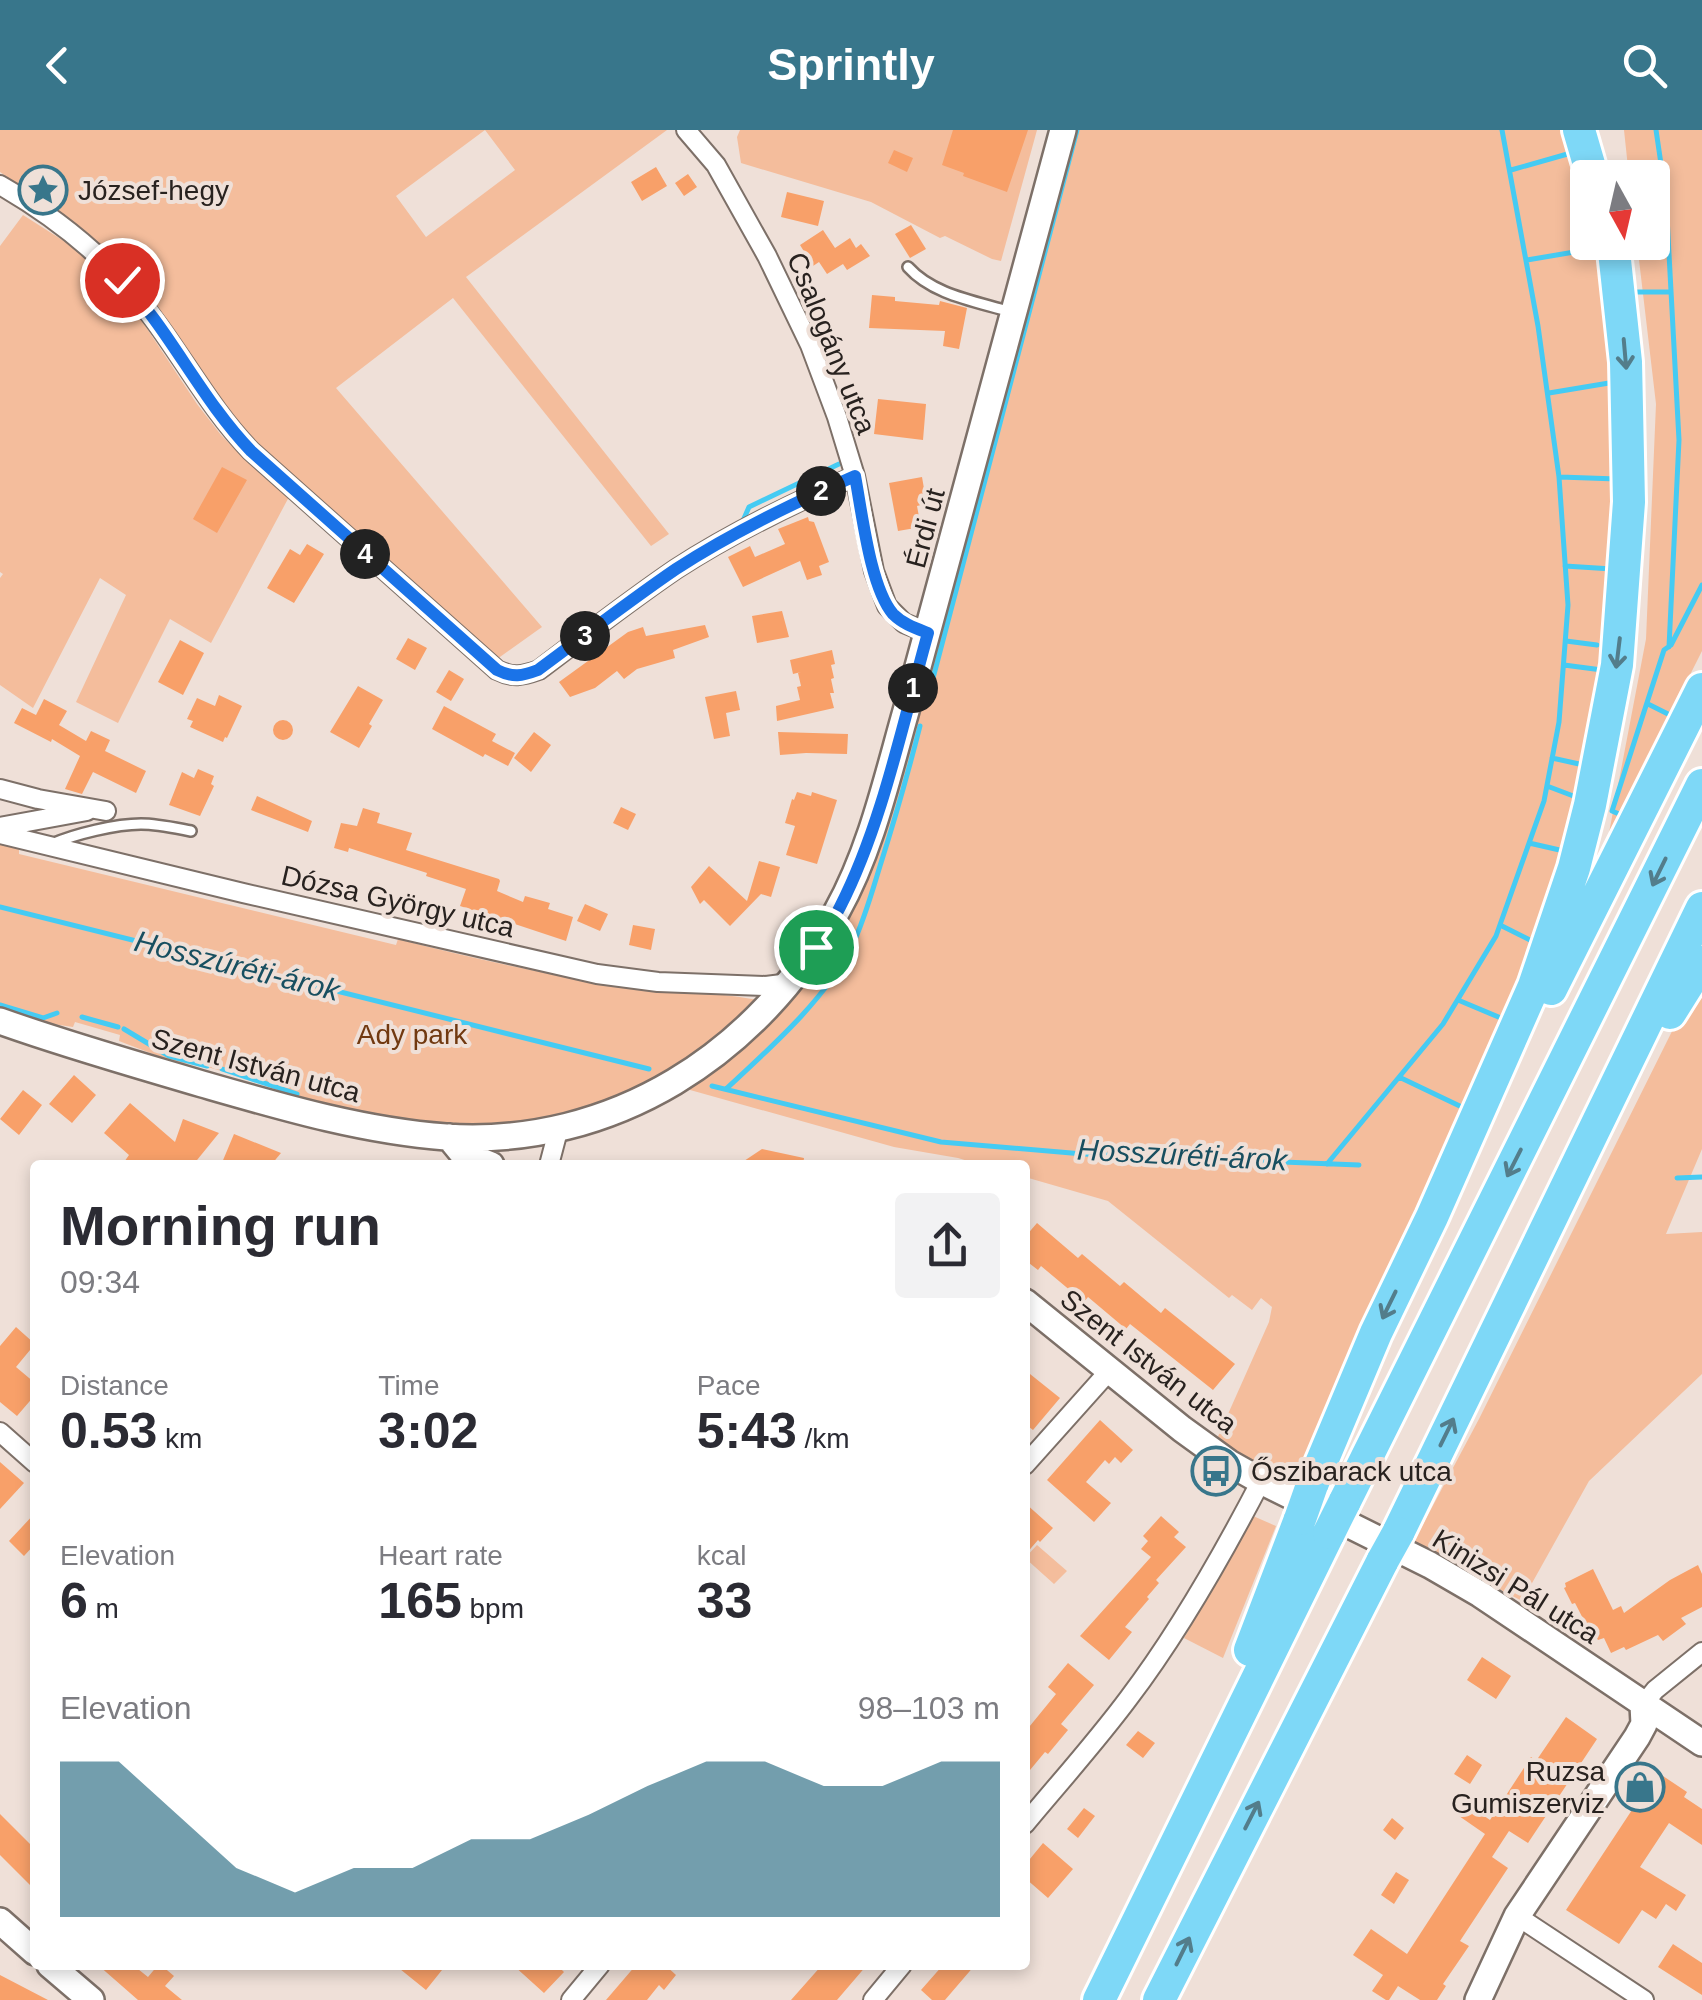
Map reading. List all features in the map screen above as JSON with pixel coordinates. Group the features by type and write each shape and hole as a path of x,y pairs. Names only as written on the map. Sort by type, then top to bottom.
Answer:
{"highway":[{"path":"1579,130 1588,160"},
{"path":"1598,130 1602,160"},
{"path":"1432,1217 1546,954 1574,868 1603,739 1616,665 1629,502 1626,362 1614,260"},
{"path":"1101,1995 1307,1508 1376,1333 1702,689"},
{"path":"1307,1508 1344,1503 1702,784"},
{"path":"1159,2000 1390,1546 1702,908"},
{"path":"1612,1094 1698,970"}],"main road":[{"name":"Érdi út","path":"450,1137 524,1134 558,1127 662,1091 732,1042 764,1013 790,984 840,908 879,805 1063,130"},
{"name":"Szent István utca","path":"0,1021 265,1102 411,1134 450,1137 463,1154 478,1160"},
{"name":"Szent István utca","path":"1030,1306 1182,1429 1229,1463 1307,1508"},
{"name":"Kinizsi Pál utca","path":"1307,1508 1430,1564 1702,1743"},
{"path":"1478,2000 1517,1916 1636,1740 1644,1724 1643,1705"},
{"path":"0,1921 30,1948"},
{"path":"56,1970 91,2000"}],"street":[{"name":"Csalogány utca","path":"686,130 716,165 767,256 810,345 855,476 874,570 887,606 904,624 928,633"},
{"path":"0,185 59,223 110,267 155,320 224,421 251,451 497,670 509,676 521,677 538,670 679,568 770,515 855,476"},
{"name":"Dózsa György utca","path":"0,789 97,809 0,830"},
{"name":"Dózsa György utca","path":"0,830 46,847 597,974 658,982 790,984"},
{"path":"550,1160 558,1127"},
{"path":"1030,1459 1110,1370"},
{"path":"0,1432 30,1459"},
{"path":"1030,1818 1150,1668 1224,1550 1261,1481"},
{"path":"1643,1705 1655,1690 1702,1652"},
{"path":"1517,1916 1644,2000"},
{"path":"571,2000 595,1970"},
{"path":"873,2000 898,1970"}],"lane":[{"path":"908,267 919,280 937,289 1013,313"},
{"path":"46,847 65,838 130,824 191,831"}],"green space":[{"path":"0,130 485,130 667,130 466,277 669,534 651,546 453,298 336,388 542,627 486,667 290,495 211,643 170,619 118,723 76,702 126,595 100,578 33,708 0,685 0,246 23,215 78,250 130,303 221,435 289,494 120,266 86,232 0,172","holes":["485,130 515,170 426,237 396,196"]},
{"path":"740,130 1037,130 1001,261 945,236 940,238 871,202 741,163 737,137"},
{"path":"1070,130 1567,130 1578,160 1570,160 1570,260 1597,260 1613,446 1611,568 1586,754 1558,874 1531,955 1350,1355 1297,1487 1216,1441 1269,1322 1272,1307 1261,1298 1252,1310 1232,1295 1229,1298 1108,1201 1030,1178 1030,1160 965,1160 894,1147 683,1088 748,1040 799,984 832,940"},
{"path":"1624,130 1702,130 1702,651 1608,838 1646,639 1656,404 1639,260 1670,260 1670,160 1627,160"},
{"name":"Ady park","path":"0,842 19,847 19,854 396,945 398,939 596,982 758,1000 708,1046 653,1082 598,1105 553,1117 441,1126 332,1109 252,1080 194,1063 179,1064 119,1041 120,1035 75,1022 73,1027 33,1021 0,1010"},
{"path":"1702,971 1702,1149 1666,1234 1702,1232 1702,1374 1589,1481 1522,1601 1413,1543"},
{"path":"1253,1516 1276,1526 1223,1658 1184,1638"},
{"path":"1037,1545 1067,1571 1054,1584 1030,1562 1030,1553"}],"building":[{"path":"953,130 1028,130 1007,192 942,165"},
{"path":"894,150 913,158 907,172 888,163"},
{"path":"656,167 667,186 642,201 631,182"},
{"path":"688,174 697,187 684,196 675,183"},
{"path":"787,192 824,201 818,226 781,217"},
{"path":"911,225 926,249 910,258 895,234"},
{"path":"823,230 835,248 850,238 856,248 861,244 870,256 847,270 843,264 827,274 819,262 813,266 800,245"},
{"path":"872,295 939,305 940,301 967,308 959,349 943,346 945,331 869,328"},
{"path":"878,399 926,404 923,440 874,434"},
{"path":"222,467 247,480 217,533 193,519"},
{"path":"922,477 926,500 917,506 921,527 898,531 889,483"},
{"path":"808,517 814,522 829,562 819,566 822,575 807,580 800,561 743,587 728,557 750,546 755,557 785,544 778,529"},
{"path":"307,544 324,554 294,603 267,588 290,549 300,555"},
{"path":"782,611 789,637 757,643 752,616"},
{"path":"705,625 709,637 673,650 675,658 637,669 624,679 617,671 595,688 570,697 559,682 628,632 643,627 646,636"},
{"path":"408,638 427,648 415,670 396,659"},
{"path":"180,640 204,653 183,695 158,682"},
{"path":"832,650 834,693 830,693 834,708 777,721 776,706 800,700 797,687 801,686 801,672 793,674 790,660"},
{"path":"449,670 464,679 451,701 436,692"},
{"path":"358,686 383,700 359,748 330,732"},
{"path":"736,691 740,710 726,713 730,736 714,739 705,697"},
{"path":"219,695 242,706 223,742 190,727 193,721 187,719 197,698 215,706"},
{"path":"44,699 67,711 59,725 86,741 91,731 110,740 105,751 146,771 136,793 93,772 82,794 65,789 80,756 14,723 22,708 36,715"},
{"path":"444,706 496,734 492,741 515,753 508,766 432,729"},
{"path":"279,720 287,720 293,730 287,740 279,740 273,734 273,726"},
{"path":"534,732 551,745 531,772 514,758"},
{"path":"778,732 848,734 847,754 780,755"},
{"path":"198,769 214,776 214,786 200,816 169,805 182,772 194,778"},
{"path":"797,792 837,800 817,864 786,855 795,826 785,823"},
{"path":"257,796 312,821 308,832 251,810"},
{"path":"621,807 636,814 628,830 613,823"},
{"path":"363,808 380,813 377,823 412,833 406,850 499,879 497,891 523,902 525,896 550,903 548,909 573,917 566,941 460,906 466,889 426,876 427,873 349,848 348,852 334,848 341,823 357,826"},
{"path":"759,861 780,867 771,897 761,894 730,926 704,900 700,904 691,887 709,866 747,901"},
{"path":"585,904 608,914 600,931 577,921"},
{"path":"633,925 655,929 651,950 629,945"},
{"path":"74,1075 96,1095 72,1123 49,1104"},
{"path":"23,1090 42,1105 19,1135 0,1119"},
{"path":"130,1103 175,1142 183,1119 219,1133 197,1160 126,1160 129,1155 104,1133"},
{"path":"234,1134 281,1153 275,1160 223,1160"},
{"path":"762,1149 804,1158 804,1160 746,1160"},
{"path":"1037,1223 1078,1258 1082,1254 1120,1286 1124,1282 1161,1313 1165,1308 1235,1364 1213,1390 1130,1324 1126,1329 1088,1297 1084,1302 1041,1266 1038,1270 1030,1264 1030,1231"},
{"path":"16,1327 30,1340 30,1350 16,1367 30,1379 30,1401 17,1416 0,1402 0,1346"},
{"path":"1030,1374 1060,1398 1033,1430 1030,1428"},
{"path":"1100,1420 1133,1450 1121,1463 1115,1457 1109,1464 1105,1460 1086,1482 1111,1503 1094,1522 1047,1480"},
{"path":"0,1462 24,1483 0,1509"},
{"path":"1030,1507 1053,1528 1030,1549"},
{"path":"1161,1516 1179,1532 1174,1537 1186,1547 1156,1580 1159,1583 1149,1599 1125,1627 1132,1632 1109,1660 1080,1636 1151,1557 1141,1549 1148,1541 1143,1536"},
{"path":"30,1518 30,1549 24,1556 9,1541"},
{"path":"1698,1565 1702,1574 1702,1607 1681,1618 1686,1624 1663,1641 1658,1635 1611,1653 1604,1638 1593,1638 1564,1588 1565,1583 1593,1569 1613,1610 1621,1606 1624,1613"},
{"path":"1482,1657 1511,1676 1496,1699 1467,1680"},
{"path":"1068,1663 1094,1685 1061,1724 1068,1730 1030,1770 1030,1726 1056,1694 1048,1687"},
{"path":"1566,1717 1597,1739 1528,1843 1509,1831 1492,1857 1508,1868 1460,1941 1469,1946 1437,2000 1420,2000 1398,1986 1389,2000 1372,1991 1383,1975 1353,1955 1371,1929 1407,1954 1485,1834 1459,1816 1467,1804 1490,1820 1531,1757 1536,1761"},
{"path":"1138,1731 1155,1743 1143,1758 1126,1745"},
{"path":"1467,1755 1482,1765 1470,1784 1454,1774"},
{"path":"1657,1772 1687,1792 1684,1797 1702,1809 1702,1845 1669,1823 1640,1867 1686,1895 1676,1911 1666,1904 1656,1919 1642,1910 1619,1944 1566,1910"},
{"path":"1084,1808 1095,1816 1078,1838 1067,1829"},
{"path":"0,1814 30,1844 30,1885 0,1855"},
{"path":"1392,1818 1404,1828 1395,1840 1383,1830"},
{"path":"1043,1843 1073,1869 1048,1898 1030,1882 1030,1859"},
{"path":"1396,1872 1409,1880 1394,1904 1381,1895"},
{"path":"1673,1944 1702,1963 1702,1995 1658,1967"},
{"path":"104,1970 139,1970 148,1977 154,1970 167,1970 174,1976 165,1986 182,2000 138,2000"},
{"path":"401,1970 442,1970 426,1990"},
{"path":"519,1970 562,1970 544,1993"},
{"path":"632,1970 670,1970 676,1975 664,1990 659,1985 647,2000 606,2000"},
{"path":"818,1970 863,1970 837,2000 791,2000"},
{"path":"939,1970 971,1970 945,2000 932,2000 921,1990"},
{"path":"0,1975 48,2000 0,2000"}],"waterway":[{"path":"927,701 1077,130"},
{"path":"1327,1164 1443,1024 1496,936 1544,801 1559,722 1568,605 1559,477 1538,326 1502,130"},
{"path":"1656,130 1666,198 1679,440 1669,647"},
{"path":"1511,170 1571,153"},
{"path":"1527,260 1570,253"},
{"path":"1634,292 1671,292"},
{"path":"1549,393 1615,382"},
{"path":"742,523 749,507 839,464"},
{"path":"1560,477 1617,479"},
{"path":"1565,566 1612,569"},
{"path":"1619,814 1612,811 1664,650 1671,645 1702,585"},
{"path":"1566,641 1597,645"},
{"path":"1564,665 1602,670"},
{"path":"1648,704 1668,714"},
{"path":"726,1089 812,1004 852,946 871,896 920,726"},
{"path":"1552,758 1588,766"},
{"path":"1547,786 1576,797"},
{"path":"1529,843 1564,851"},
{"name":"Hosszúréti-árok","path":"0,907 649,1069"},
{"path":"1500,925 1536,943"},
{"path":"1458,1000 1508,1021"},
{"path":"0,1005 43,1018 57,1013"},
{"path":"82,1017 118,1027"},
{"path":"124,1029 169,1056 207,1066"},
{"path":"222,1069 297,1094"},
{"path":"1399,1077 1466,1109"},
{"name":"Hosszúréti-árok","path":"712,1086 941,1142 1083,1154 1359,1165"},
{"path":"1677,1178 1702,1177"}],"place":[{"name":"József-hegy","path":"43,190"},
{"name":"Őszibarack utca","path":"1216,1471"},
{"name":"Ruzsa Gumiszerviz","path":"1640,1787"}],"route":[{"path":"122,280 155,320 224,421 251,451 497,670 509,676 521,677 538,670 643,592 742,530 855,476 874,570 887,606 904,624 928,633 861,858 840,908 816,947"}]}
